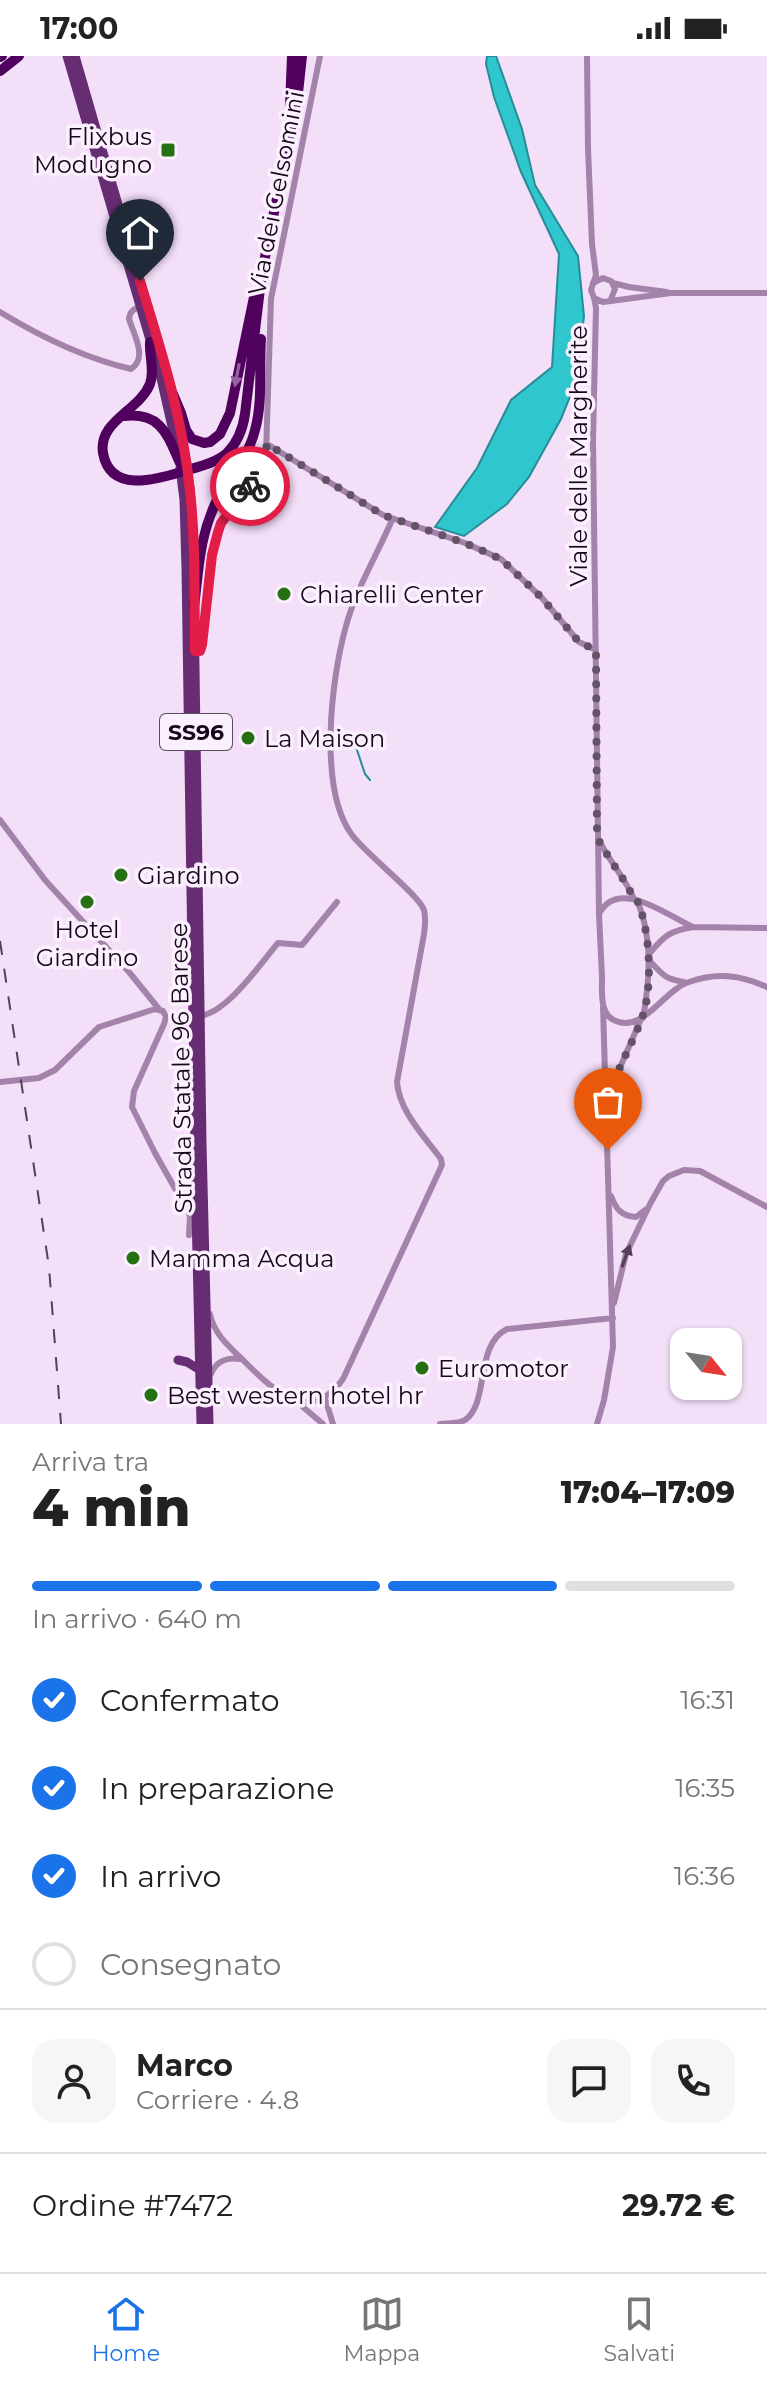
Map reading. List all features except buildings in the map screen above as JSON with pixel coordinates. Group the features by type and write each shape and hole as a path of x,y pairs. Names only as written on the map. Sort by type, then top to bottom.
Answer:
{"highway":[{"path":"0,71 19,56"},
{"path":"291,129 292,56"},
{"path":"150,342 152,373 149,385 138,403 112,424 104,437 102,449 109,467 129,480 165,477 203,465 227,452 242,427 262,272 304,56"},
{"path":"173,394 192,439 210,442 220,434 230,413 251,308 262,272"},
{"path":"194,607 199,550 210,517 249,447 256,427 261,318 259,293"},
{"path":"122,417 142,415 155,421 167,434 180,463"}],"main road":[{"name":"Strada Statale 96 Barese","path":"67,56 170,412 184,500 196,1212 192,1231 206,1422"},
{"name":"Strada Statale 96 Barese","path":"75,56 173,394 190,488 206,1422"},
{"path":"200,1350 178,1360 200,1370"}],"street":[{"name":"Via dei Gelsomini","path":"195,651 200,651 202,645 212,555 221,523 263,465 267,444 271,299 320,56"},
{"path":"587,56 588,148 596,275 591,290 594,298 600,302 671,293 767,293"},
{"path":"595,261 611,281 615,292 595,327"},
{"path":"593,283 599,278 671,293"},
{"name":"Viale delle Margherite","path":"594,298 597,837 607,1125"},
{"path":"0,312 40,337 131,369 140,355 130,315 140,306"},
{"path":"267,444 392,520 465,543 501,559 542,598 579,642 596,650"},
{"path":"303,1407 326,1401 343,1379 442,1165 441,1159 405,1109 398,1091 398,1070 424,934 424,910 419,901 380,866 352,834 342,816 333,775 330,725 345,629 357,594 392,520"},
{"path":"0,820 45,880 165,1014 166,1020 134,1091 132,1107 187,1210 192,1231"},
{"path":"597,837 645,919 648,957 642,1018 615,1079 607,1125 613,1347 597,1424"},
{"path":"599,914 612,899 625,897 693,927"},
{"path":"200,1016 211,1015 233,995 278,943 302,945 337,902"},
{"path":"648,957 668,933 693,927 767,928"},
{"path":"648,957 660,974 671,980 686,982 729,975 767,987"},
{"path":"603,1006 606,1013 626,1024 642,1018 686,982"},
{"path":"3,1082 39,1078 55,1070 99,1027 159,1009"},
{"path":"613,1315 626,1254 650,1204 669,1176 692,1169 705,1173 767,1207"},
{"path":"609,1191 615,1208 624,1215 636,1217 650,1204"},
{"path":"204,1249 211,1322 218,1334 283,1398 303,1407 323,1424"},
{"path":"440,1424 467,1419 478,1396 491,1345 500,1333 613,1315"},
{"path":"206,1422 211,1403 213,1368 227,1359 243,1360"},
{"path":"326,1401 333,1424"}],"water":[{"path":"487,56 496,56 522,129 535,185 578,256 584,316 577,379 561,419 529,477 507,504 464,536 435,527 477,468 511,400 552,367 559,254 521,172 494,97"}],"waterway":[{"path":"336,729 355,744 370,780"}],"railway":[{"path":"0,941 49,1267 61,1424"}],"way so far":[{"path":"250,486 263,465 267,444 383,515 465,543 501,559 542,598 579,642 596,650 597,837 637,900 645,919 649,954 643,1018 615,1079 607,1125 608,1150"}],"place":[{"name":"Flixbus Modugno","path":"168,150"},
{"name":"Chiarelli Center","path":"284,594"},
{"name":"La Maison","path":"248,738"},
{"name":"Giardino","path":"121,875"},
{"name":"Hotel Giardino","path":"87,902"},
{"name":"Mamma Acqua","path":"133,1258"},
{"name":"Euromotor","path":"422,1368"},
{"name":"Best western hotel hr","path":"151,1395"}],"route":[{"path":"140,281 173,394 185,454 193,517 195,651 200,651 202,645 212,555 221,523 250,486"}]}
